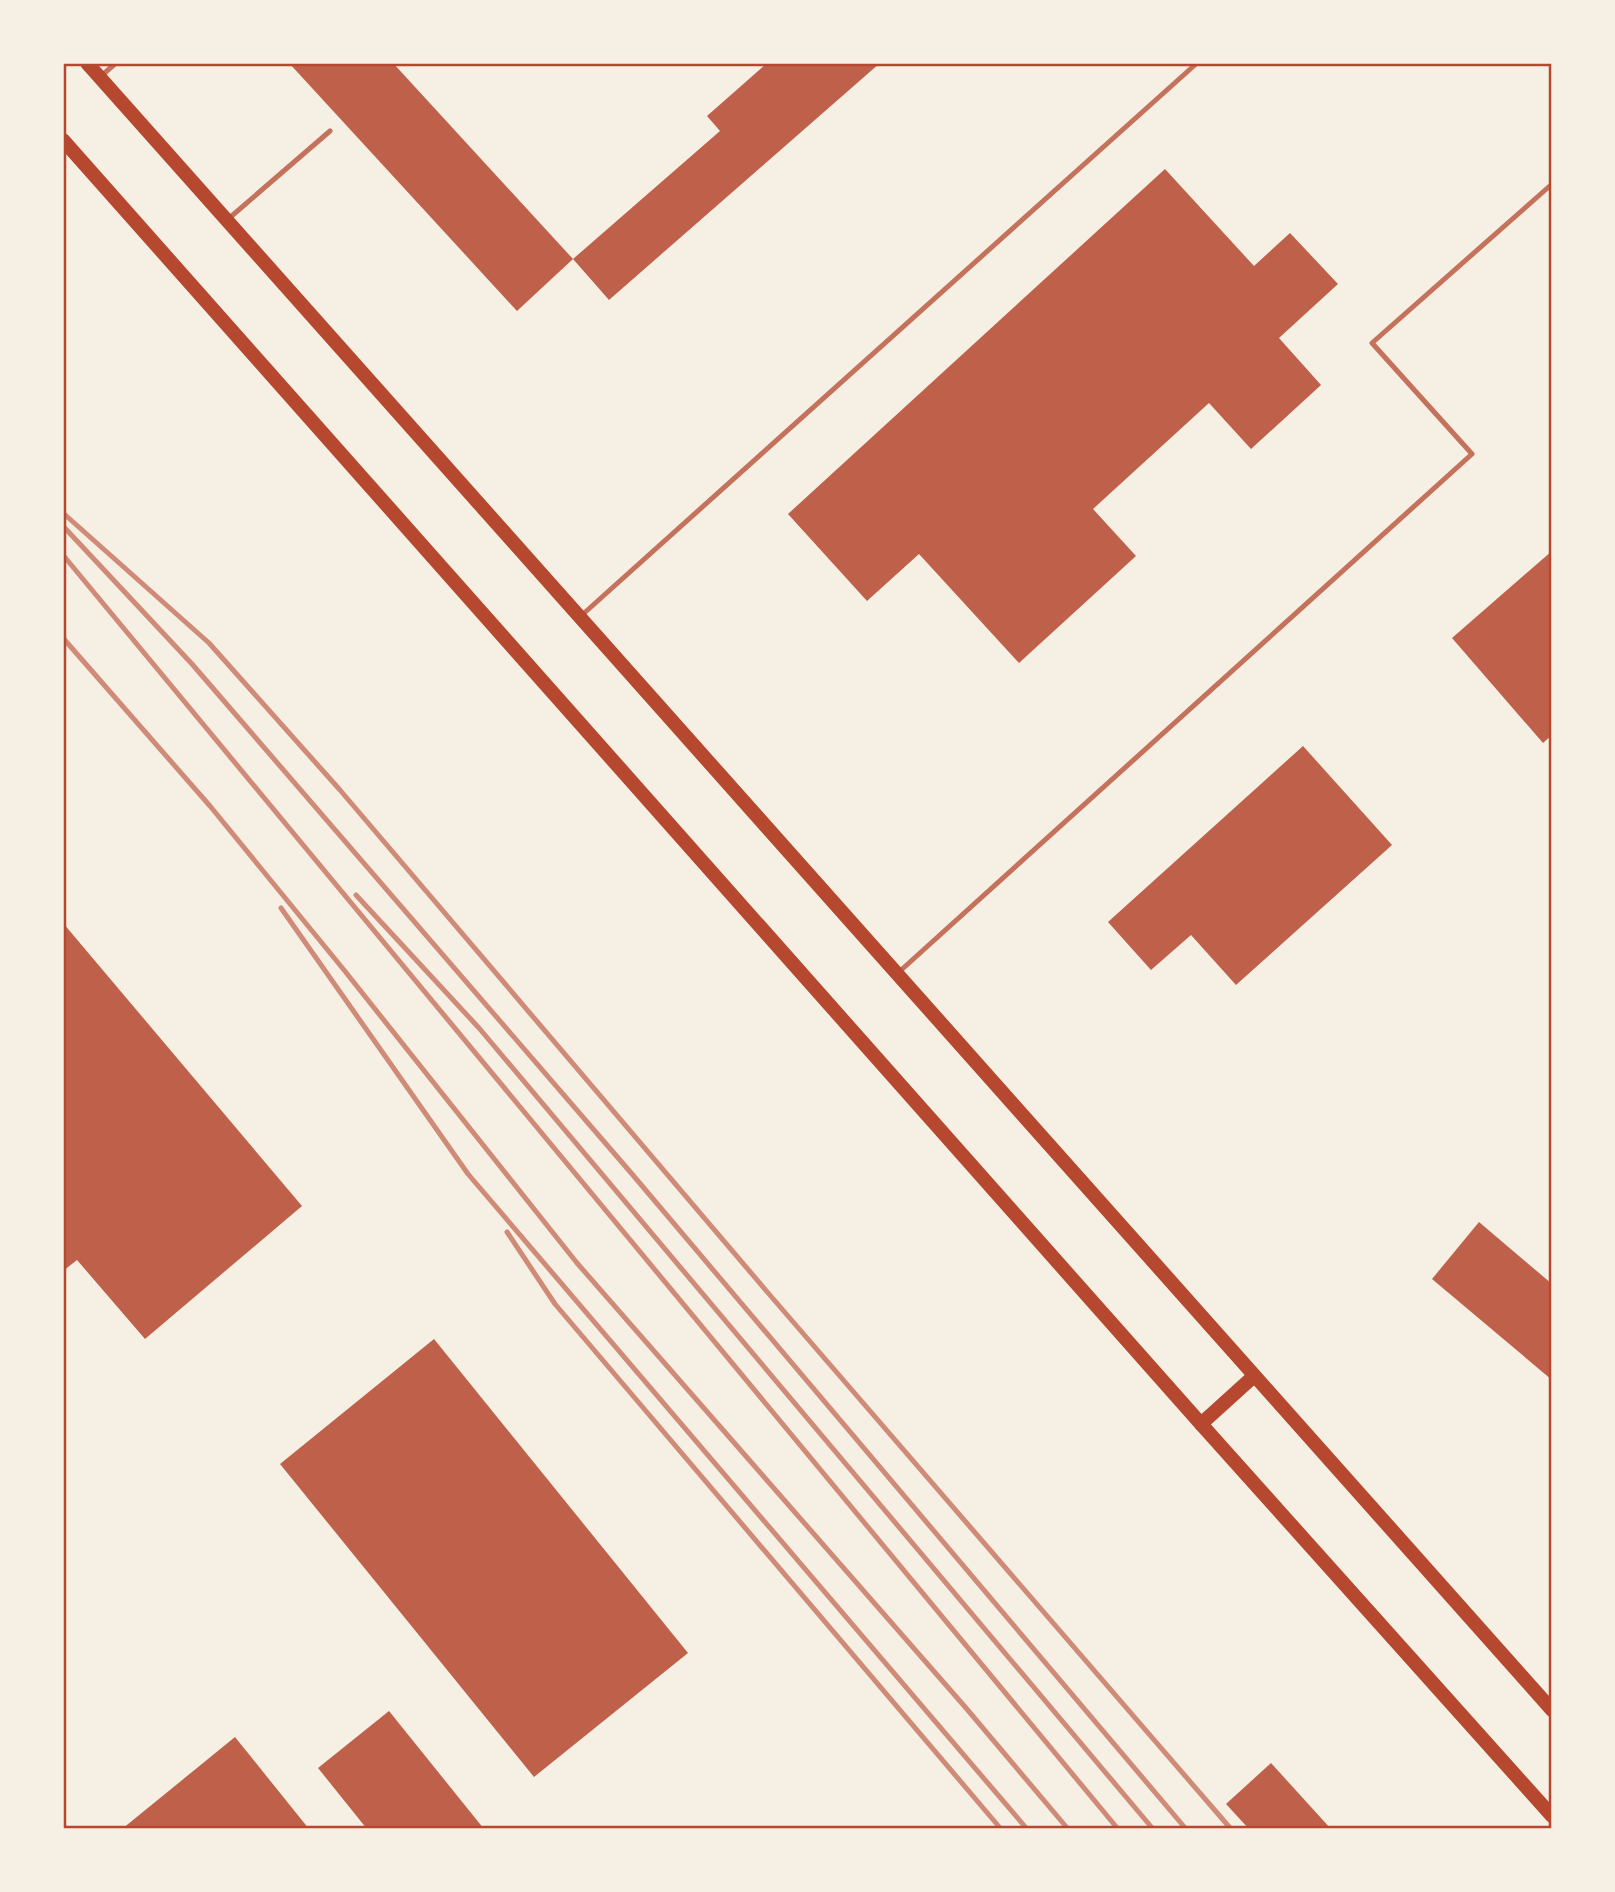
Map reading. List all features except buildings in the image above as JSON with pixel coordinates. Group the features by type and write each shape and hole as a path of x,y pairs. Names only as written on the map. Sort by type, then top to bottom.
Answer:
{"main road":[{"path":"87,63 1552,1710"},
{"path":"63,140 1552,1816"},
{"path":"1201,1424 1254,1376"}],"lane":[{"path":"100,77 116,63"},
{"path":"580,617 1197,63"},
{"path":"227,220 331,131"},
{"path":"897,974 1472,454 1372,343 1552,184"}],"railway":[{"path":"63,513 209,643 340,790 769,1294 1231,1829"},
{"path":"63,526 192,664 632,1174 1186,1829"},
{"path":"63,555 1118,1829"},
{"path":"63,638 210,806 577,1263 966,1708 1068,1829"},
{"path":"356,895 479,1028 1153,1829"},
{"path":"281,908 468,1174 1027,1829"},
{"path":"507,1232 555,1304 1001,1829"}]}
